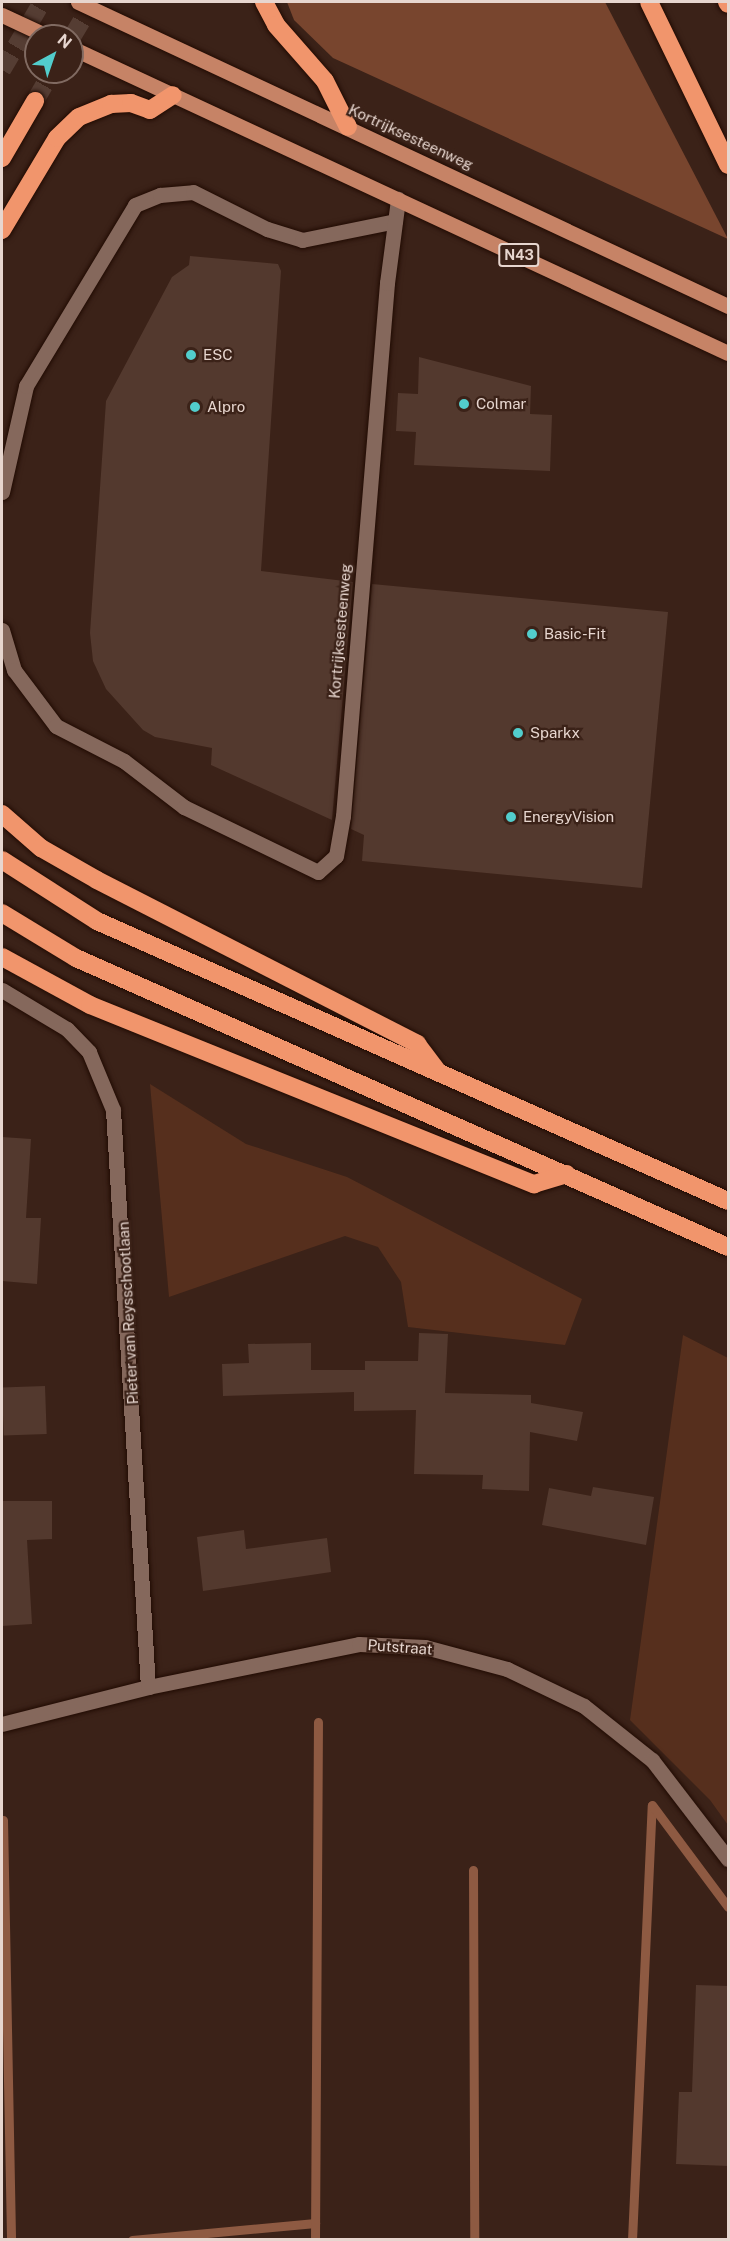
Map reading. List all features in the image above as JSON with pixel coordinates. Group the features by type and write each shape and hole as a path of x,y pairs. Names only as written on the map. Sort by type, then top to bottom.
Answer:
{"highway":[{"path":"264,2 276,25 325,81 348,127"},
{"path":"643,2 680,68"},
{"path":"649,2 729,165"},
{"path":"2,230 57,138 79,117 111,104 130,103 150,110 173,96"},
{"path":"2,158 35,101"},
{"path":"2,814 41,848 97,880 417,1044 439,1073"},
{"path":"2,860 97,921 729,1201"},
{"path":"2,913 76,958 729,1247"},
{"path":"2,957 90,1005 534,1184 566,1174"}],"main road":[{"name":"Kortrijksesteenweg","path":"78,2 729,306"},
{"path":"2,15 24,26"},
{"name":"N43","path":"84,54 729,353"}],"street":[{"path":"2,492 26,386 135,205 160,195 193,192 267,229 302,240 395,221"},
{"name":"Kortrijksesteenweg","path":"2,630 14,670 57,726 124,761 184,807 318,872 336,856 343,816 398,199"},
{"name":"Pieter van Reysschootlaan","path":"2,990 67,1029 89,1052 113,1110 148,1687"},
{"name":"Putstraat","path":"2,1724 148,1687 359,1644 394,1644 467,1656 550,1688 620,1732 652,1760 729,1859"}],"shaded area":[{"path":"287,2 605,2 728,239 333,58 294,20"},
{"path":"150,1084 246,1144 347,1177 582,1299 565,1345 408,1327 401,1282 378,1247 345,1236 169,1297"},
{"path":"683,1335 728,1358 728,1825 710,1800 630,1720"}],"building":[{"path":"190,256 278,264 281,271 261,571 353,582 332,820 211,765 212,748 155,737 143,730 106,689 93,661 90,633 106,401 172,277 189,265"},
{"name":"Colmar","path":"419,357 531,386 530,414 552,415 550,471 414,465 416,432 396,431 398,393 418,394"},
{"path":"372,584 668,612 642,888 362,861 364,835 351,829"},
{"path":"2,1137 31,1139 26,1218 41,1218 37,1284 2,1281"},
{"path":"419,1333 448,1334 445,1393 531,1395 531,1403 583,1412 577,1441 530,1432 529,1491 482,1489 483,1475 414,1474 416,1410 354,1411 354,1392 223,1396 222,1364 249,1363 248,1344 311,1343 311,1370 365,1370 365,1361 418,1361"},
{"path":"45,1386 47,1434 4,1435 2,1388"},
{"path":"593,1487 654,1497 646,1545 542,1525 549,1488 591,1496"},
{"path":"2,1501 52,1501 52,1539 27,1540 32,1624 2,1626"},
{"path":"244,1530 246,1549 327,1538 331,1572 203,1591 197,1537"},
{"path":"696,1985 729,1986 729,2166 676,2164 679,2092 692,2092"}],"waterway":[{"path":"315,2240 318,1722"},
{"path":"632,2240 652,1805 728,1907"},
{"path":"3,1820 11,2240"},
{"path":"473,1870 474,2240"},
{"path":"132,2240 315,2223"}],"tunnel":[{"path":"2,70 42,2"},
{"path":"80,24 93,2"},
{"path":"35,101 45,84"}],"place":[{"name":"ESC","path":"191,355"},
{"name":"Colmar","path":"464,404"},
{"name":"Alpro","path":"195,407"},
{"name":"Basic-Fit","path":"532,634"},
{"name":"Sparkx","path":"518,733"},
{"name":"EnergyVision","path":"511,817"}]}
